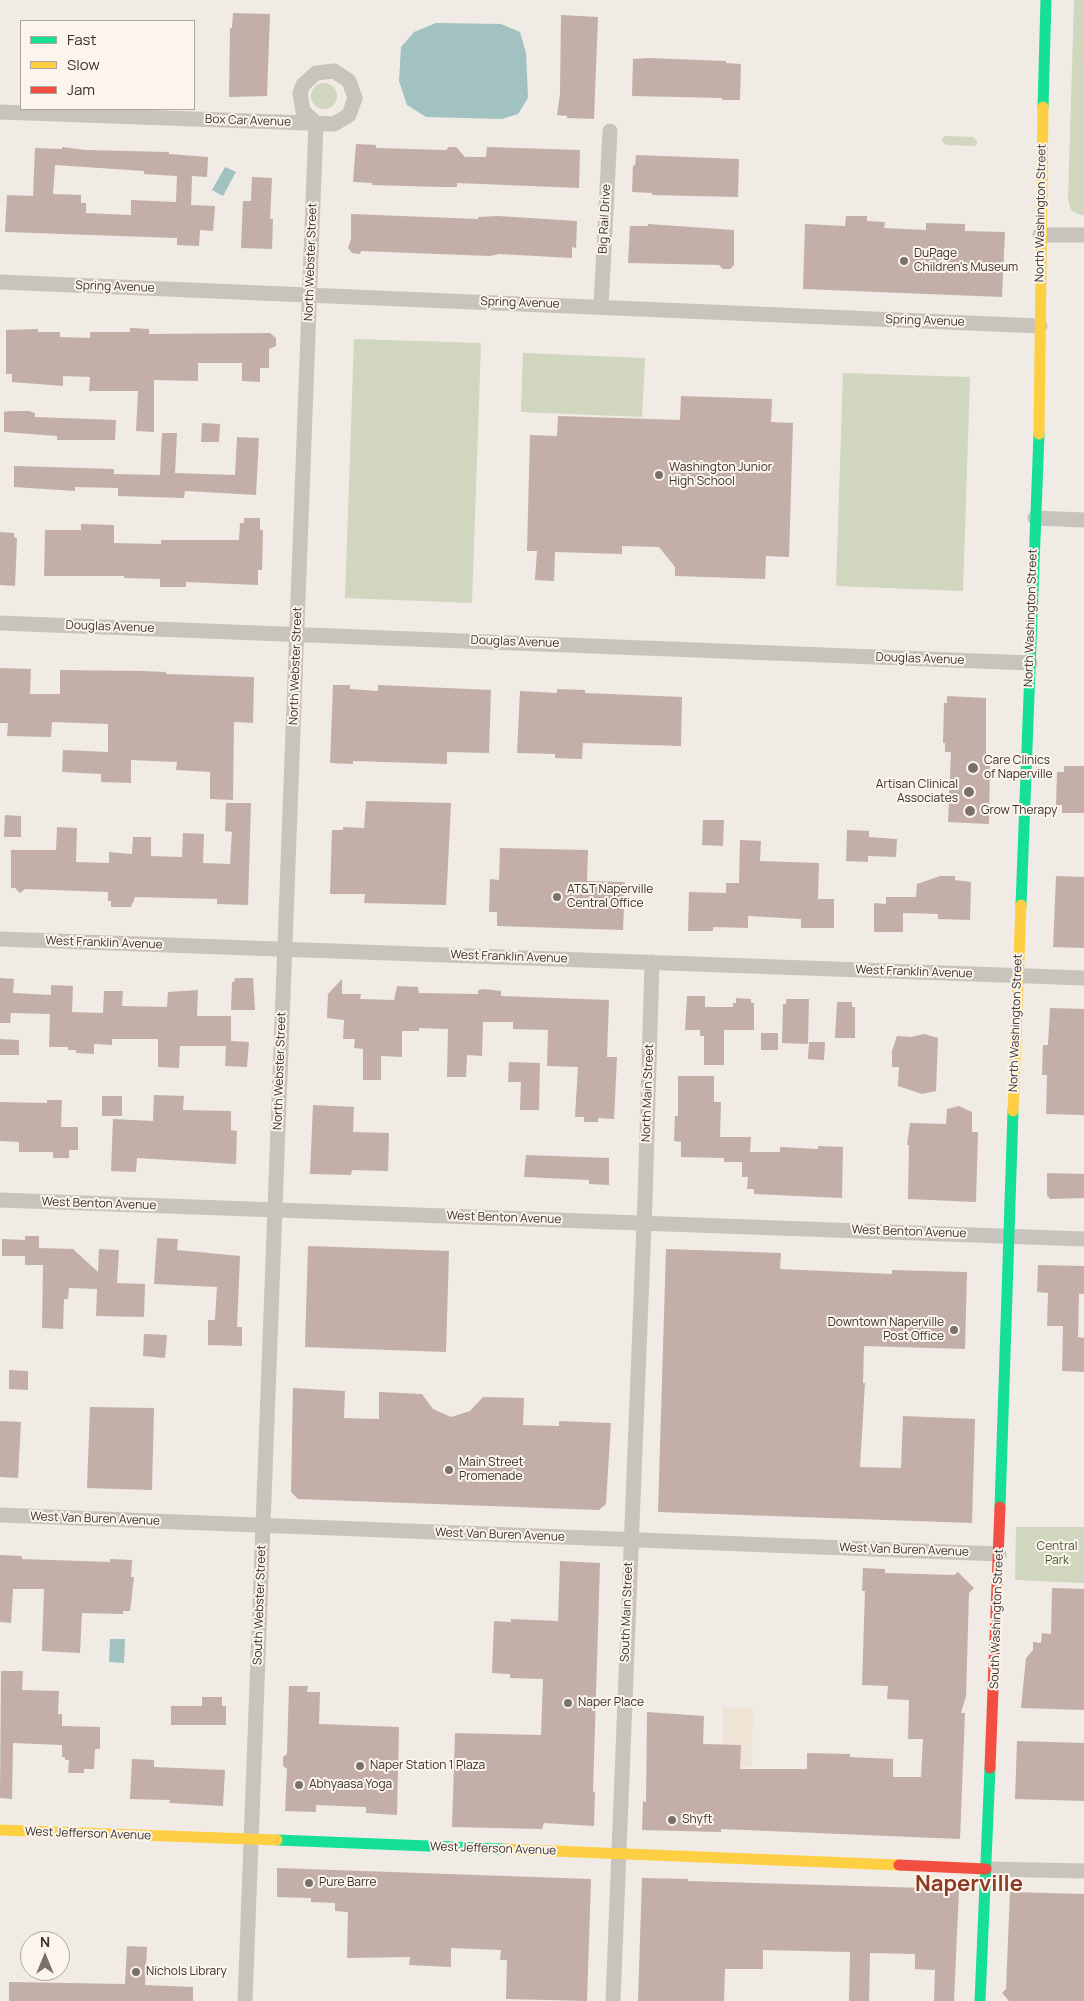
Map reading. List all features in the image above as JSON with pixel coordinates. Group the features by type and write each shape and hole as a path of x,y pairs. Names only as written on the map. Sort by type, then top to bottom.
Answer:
{"main road":[{"name":"North Washington Street","path":"1008,1236 1035,518 1046,0"},
{"name":"South Washington Street","path":"980,2001 999,1554 1008,1236"},
{"name":"West Jefferson Avenue","path":"0,1830 986,1869"}],"street":[{"name":"Box Car Avenue","path":"0,112 316,123"},
{"name":"North Webster Street","path":"276,1210 316,123"},
{"name":"Big Rail Drive","path":"601,307 610,130"},
{"path":"1040,235 1084,235"},
{"name":"Spring Avenue","path":"0,282 1040,326"},
{"path":"1035,518 1084,520"},
{"name":"Douglas Avenue","path":"0,623 1030,663"},
{"name":"West Franklin Avenue","path":"0,939 1084,978"},
{"name":"North Main Street","path":"644,1223 652,962"},
{"name":"West Benton Avenue","path":"0,1200 1084,1239"},
{"name":"South Webster Street","path":"245,2001 276,1210"},
{"name":"South Main Street","path":"613,2001 644,1223"},
{"name":"West Van Buren Avenue","path":"0,1515 999,1554"},
{"path":"986,1869 1084,1871"}],"green space":[{"path":"1074,0 1084,0 1084,216 1070,208 1068,199"},
{"path":"324,83 333,87 337,96 333,105 324,109 315,105 311,96 315,87"},
{"path":"945,136 973,137 978,142 975,146 946,145 941,140"},
{"path":"354,339 481,343 472,603 345,598"},
{"path":"523,353 645,358 642,417 521,412"},
{"path":"843,373 970,377 963,591 836,586"},
{"name":"Central Park","path":"1016,1527 1084,1527 1084,1583 1015,1580"}],"shaded area":[{"path":"723,1707 753,1708 752,1767 722,1766"}],"water":[{"path":"436,23 501,24 520,32 526,53 528,98 518,114 502,119 426,117 407,105 399,81 401,47 414,32"},
{"path":"225,167 236,172 223,196 212,190"},
{"path":"110,1639 125,1639 124,1663 109,1662"}],"building":[{"path":"233,13 270,14 267,96 229,97 230,28 232,28"},
{"path":"561,15 598,17 594,119 567,118 567,116 557,115 560,94"},
{"path":"633,59 726,61 726,63 741,64 740,100 632,96"},
{"path":"356,144 376,145 376,148 446,150 449,147 456,147 465,157 486,157 487,147 580,150 579,188 457,183 457,187 441,187 372,185 372,183 353,182"},
{"path":"62,147 85,150 169,152 169,154 208,157 207,177 192,176 191,205 215,206 213,231 200,230 199,246 177,245 177,238 5,232 7,195 33,196 35,148 62,149","holes":["55,165 144,171 144,174 177,176 176,202 131,200 131,215 86,213 86,203 81,203 81,195 53,194"]},
{"path":"636,155 739,159 738,197 652,195 652,193 632,192 633,165 635,166"},
{"path":"252,177 272,178 270,219 273,219 272,249 241,248 243,201 251,201"},
{"path":"351,214 478,219 478,217 498,216 577,221 576,248 572,247 572,258 499,254 490,256 361,251 360,254 352,253 348,248 351,239"},
{"name":"DuPage Children's Museum","path":"846,216 867,216 867,221 885,222 884,228 926,230 926,223 965,224 965,231 1005,232 1002,297 803,289 805,224 845,226"},
{"path":"648,224 734,230 734,265 730,269 723,269 719,265 628,263 630,226 648,226"},
{"path":"130,328 149,329 149,334 270,333 276,338 276,346 269,349 269,368 260,368 260,382 242,381 242,363 198,363 198,381 154,380 154,432 136,431 138,391 89,391 90,377 63,376 63,386 12,382 12,374 6,374 6,330 38,329 38,332 60,332 60,337 90,338 90,332 130,332"},
{"path":"681,396 772,399 771,422 793,423 789,557 766,556 765,579 675,576 675,567 659,547 622,546 622,554 555,552 554,581 535,580 537,551 527,551 530,435 557,436 558,416 680,420"},
{"path":"29,411 35,413 35,417 116,420 115,440 57,440 57,436 4,432 4,412"},
{"path":"202,423 220,424 219,442 201,442"},
{"path":"162,433 177,433 175,473 235,475 237,437 259,438 256,495 185,491 184,498 118,496 118,488 75,487 75,491 14,487 14,466 114,469 114,474 160,475"},
{"path":"244,518 260,518 260,530 263,530 262,570 258,570 258,585 186,582 186,587 160,587 160,579 124,578 124,576 44,576 45,530 81,530 81,524 114,525 114,543 161,544 161,540 239,540 240,523 244,523"},
{"path":"0,532 14,533 14,537 17,538 15,586 0,585"},
{"path":"0,668 31,669 30,694 60,694 60,670 143,671 166,672 166,674 254,677 253,723 234,722 233,800 210,799 210,772 176,770 177,762 131,760 131,783 101,782 101,774 62,772 63,750 108,752 108,724 52,722 51,737 7,736 8,723 0,723"},
{"path":"333,685 350,685 350,689 378,691 378,685 491,690 489,753 447,752 447,764 353,761 353,764 330,763"},
{"path":"557,689 585,690 585,693 682,697 681,746 583,743 582,759 555,758 555,754 517,753 520,691 557,693"},
{"path":"947,696 986,698 986,763 990,763 989,824 948,822 951,752 945,752 945,743 943,743 944,703 947,703"},
{"path":"1064,766 1084,766 1084,813 1062,813 1062,805 1056,805 1057,772 1064,772"},
{"path":"366,801 451,803 446,905 364,903 365,894 330,894 332,830 343,830 343,827 364,828"},
{"path":"226,803 251,803 248,905 217,904 217,899 135,897 131,907 111,907 111,901 108,901 108,892 25,889 20,893 15,888 11,888 11,850 56,850 57,827 77,828 76,862 109,863 109,852 132,854 133,837 151,837 151,856 182,857 183,833 204,834 203,863 230,864 232,832 225,831"},
{"path":"5,815 21,816 21,837 4,837"},
{"path":"703,820 724,820 723,846 702,845"},
{"path":"847,830 869,831 869,837 897,839 896,857 868,856 868,862 846,861"},
{"path":"740,840 761,841 760,861 819,863 818,899 834,899 834,928 801,928 801,919 748,916 748,928 713,927 713,931 688,931 689,892 726,893 726,883 739,883"},
{"name":"AT&T Naperville Central Office","path":"500,848 588,850 587,881 625,882 623,930 497,926 497,912 489,912 490,879 499,880"},
{"path":"940,876 955,876 955,880 971,882 970,920 938,919 938,914 903,913 903,932 874,932 874,903 886,904 886,897 916,897 917,884"},
{"path":"1056,876 1084,877 1084,948 1053,947"},
{"path":"0,978 14,979 13,993 51,995 51,985 73,986 72,1012 103,1013 104,991 123,991 122,1006 167,1007 168,992 198,990 197,1016 231,1016 231,1041 249,1042 247,1067 225,1066 226,1046 180,1046 179,1068 158,1067 158,1039 112,1039 112,1045 94,1044 94,1054 76,1053 76,1050 68,1050 68,1047 49,1047 50,1014 11,1013 10,1023 0,1023"},
{"path":"235,978 253,978 255,1010 231,1010 232,982 234,982"},
{"path":"342,979 342,994 361,994 360,999 394,1000 397,986 418,987 419,993 478,994 478,990 484,989 501,991 501,996 609,1000 607,1057 617,1057 614,1119 598,1118 598,1122 584,1122 584,1117 575,1117 578,1067 547,1066 548,1030 513,1029 513,1022 483,1022 482,1056 467,1055 466,1077 447,1077 448,1029 419,1028 419,1031 402,1031 402,1057 381,1056 381,1080 363,1080 363,1049 354,1048 355,1039 343,1039 344,1020 327,1018 328,994"},
{"path":"687,996 705,996 705,1007 733,1007 733,1003 736,1003 736,998 751,999 751,1003 754,1003 754,1030 724,1030 724,1065 704,1065 704,1036 700,1036 700,1030 685,1030"},
{"path":"786,999 809,999 808,1044 782,1043 783,1004 786,1004"},
{"path":"837,1002 852,1002 852,1007 855,1007 855,1038 835,1038"},
{"path":"1050,1008 1084,1009 1084,1115 1046,1114 1047,1075 1042,1075 1043,1045 1048,1045"},
{"path":"761,1033 778,1033 778,1050 761,1050"},
{"path":"924,1034 938,1038 936,1091 922,1094 898,1086 899,1067 892,1067 892,1051 897,1036 911,1037"},
{"path":"0,1039 19,1040 19,1055 0,1055"},
{"path":"809,1042 825,1042 824,1060 808,1059"},
{"path":"509,1062 540,1063 539,1110 520,1110 521,1082 508,1082"},
{"path":"678,1076 714,1076 714,1102 721,1102 720,1137 751,1137 750,1152 780,1152 780,1147 818,1149 818,1146 843,1147 842,1198 754,1194 754,1189 747,1189 748,1177 742,1177 742,1162 724,1162 724,1158 681,1157 681,1142 674,1141 675,1116 678,1116"},
{"path":"154,1095 184,1096 183,1110 231,1111 231,1130 237,1131 236,1164 137,1158 136,1172 111,1171 113,1119 153,1121"},
{"path":"102,1096 122,1096 122,1116 102,1116"},
{"path":"47,1100 62,1100 61,1127 78,1127 78,1150 69,1150 69,1158 53,1158 53,1152 19,1152 19,1142 0,1141 0,1102 47,1103"},
{"path":"313,1105 354,1107 353,1132 389,1133 388,1171 352,1170 351,1175 310,1174"},
{"path":"959,1106 972,1112 972,1132 978,1132 976,1202 908,1199 909,1145 907,1145 910,1123 946,1124 947,1109"},
{"path":"526,1155 609,1158 609,1185 589,1184 589,1180 524,1177"},
{"path":"1047,1173 1084,1174 1084,1198 1050,1199 1047,1195"},
{"path":"25,1236 39,1236 39,1248 73,1249 98,1272 99,1249 119,1250 117,1283 145,1284 144,1317 96,1316 97,1289 69,1288 68,1299 64,1299 63,1329 42,1328 43,1265 25,1265 25,1256 2,1256 2,1239 25,1240"},
{"path":"157,1238 178,1239 177,1250 240,1256 237,1327 242,1327 242,1346 208,1345 208,1320 215,1320 217,1287 154,1284"},
{"path":"308,1246 449,1251 446,1352 305,1347"},
{"path":"666,1249 781,1253 780,1269 892,1274 892,1270 967,1272 965,1349 864,1346 863,1383 865,1383 860,1467 901,1468 903,1416 975,1419 972,1523 658,1512"},
{"path":"1038,1265 1084,1266 1084,1294 1079,1294 1078,1337 1084,1338 1084,1372 1062,1371 1063,1326 1047,1326 1048,1293 1037,1292"},
{"path":"144,1334 167,1335 165,1358 143,1356"},
{"path":"9,1370 28,1371 28,1390 9,1389"},
{"name":"Main Street Promenade","path":"293,1388 345,1391 344,1418 379,1419 379,1392 422,1394 433,1409 451,1417 470,1411 483,1397 524,1398 523,1425 559,1426 559,1421 611,1423 606,1504 599,1510 298,1499 291,1492"},
{"path":"90,1407 154,1408 152,1490 87,1488"},
{"path":"0,1421 21,1422 18,1478 0,1477"},
{"path":"0,1555 22,1556 22,1559 110,1562 110,1559 132,1560 131,1577 134,1577 130,1611 123,1611 123,1614 82,1613 80,1653 42,1651 44,1589 13,1589 11,1623 0,1622"},
{"path":"560,1561 600,1563 593,1792 595,1792 594,1826 544,1823 542,1829 452,1827 455,1733 541,1735 543,1679 510,1678 510,1674 492,1673 494,1621 511,1622 511,1619 558,1621"},
{"path":"863,1568 885,1569 885,1573 954,1575 958,1572 974,1588 969,1593 966,1696 961,1713 965,1713 960,1839 721,1829 721,1832 642,1830 643,1801 646,1802 647,1712 704,1716 703,1744 741,1745 740,1769 807,1769 807,1753 850,1754 850,1757 893,1759 893,1777 921,1777 923,1739 908,1739 909,1700 887,1699 888,1686 862,1685 865,1591 862,1591"},
{"path":"1052,1588 1084,1589 1084,1710 1021,1708 1026,1658 1033,1650 1033,1642 1041,1643 1042,1633 1051,1634"},
{"path":"1,1671 23,1671 22,1690 59,1691 58,1714 62,1714 62,1726 100,1727 100,1749 95,1749 94,1769 84,1769 84,1773 68,1773 69,1760 65,1760 65,1757 62,1757 62,1745 13,1743 12,1799 0,1798"},
{"name":"Naper Station 1 Plaza","path":"289,1686 308,1686 307,1692 320,1692 319,1724 399,1727 397,1815 366,1813 366,1807 316,1805 316,1812 285,1811 287,1769 283,1766 283,1757 287,1754"},
{"path":"202,1697 222,1697 222,1706 226,1706 226,1725 171,1725 171,1706 202,1706"},
{"path":"1017,1741 1084,1743 1084,1801 1015,1799"},
{"path":"132,1759 154,1760 154,1767 225,1770 223,1806 169,1803 170,1800 130,1799"},
{"path":"277,1868 591,1879 587,2001 506,1999 507,1960 500,1960 501,1950 451,1948 451,1967 409,1965 410,1957 347,1958 348,1912 335,1911 335,1903 311,1902 311,1898 277,1897"},
{"path":"642,1878 959,1889 954,2001 934,2001 935,1970 915,1969 915,1954 870,1953 869,2001 849,2001 850,1952 763,1950 763,1969 725,1969 724,2001 638,2001"},
{"path":"1010,1892 1084,1894 1084,2001 1009,2001 1002,1993 1006,1989"},
{"name":"Nichols Library","path":"127,1946 147,1947 145,1985 193,1987 193,2001 9,2001 9,1982 125,1984"}],"traffic: fast":[{"path":"1043,107 1046,0"},
{"path":"1021,905 1039,434"},
{"path":"1000,1507 1013,1111"},
{"path":"980,2001 990,1768"},
{"path":"277,1840 504,1849"}],"traffic: slow":[{"path":"1039,434 1043,107"},
{"path":"1013,1111 1021,905"},
{"path":"0,1830 277,1840"},
{"path":"504,1849 899,1865"}],"traffic: jam":[{"path":"990,1768 1000,1507"},
{"path":"899,1865 986,1869"}],"place":[{"name":"DuPage Children's Museum","path":"904,261"},
{"name":"Washington Junior High School","path":"659,475"},
{"name":"Care Clinics of Naperville","path":"973,768"},
{"name":"Artisan Clinical Associates","path":"969,792"},
{"name":"Grow Therapy","path":"970,811"},
{"name":"AT&T Naperville Central Office","path":"557,897"},
{"name":"Downtown Naperville Post Office","path":"954,1330"},
{"name":"Main Street Promenade","path":"449,1470"},
{"name":"Naper Place","path":"568,1703"},
{"name":"Naper Station 1 Plaza","path":"360,1766"},
{"name":"Abhyaasa Yoga","path":"299,1785"},
{"name":"Shyft","path":"672,1820"},
{"name":"Pure Barre","path":"309,1883"},
{"name":"Nichols Library","path":"136,1972"}],"district":[{"name":"Naperville","path":"969,1885"}]}
